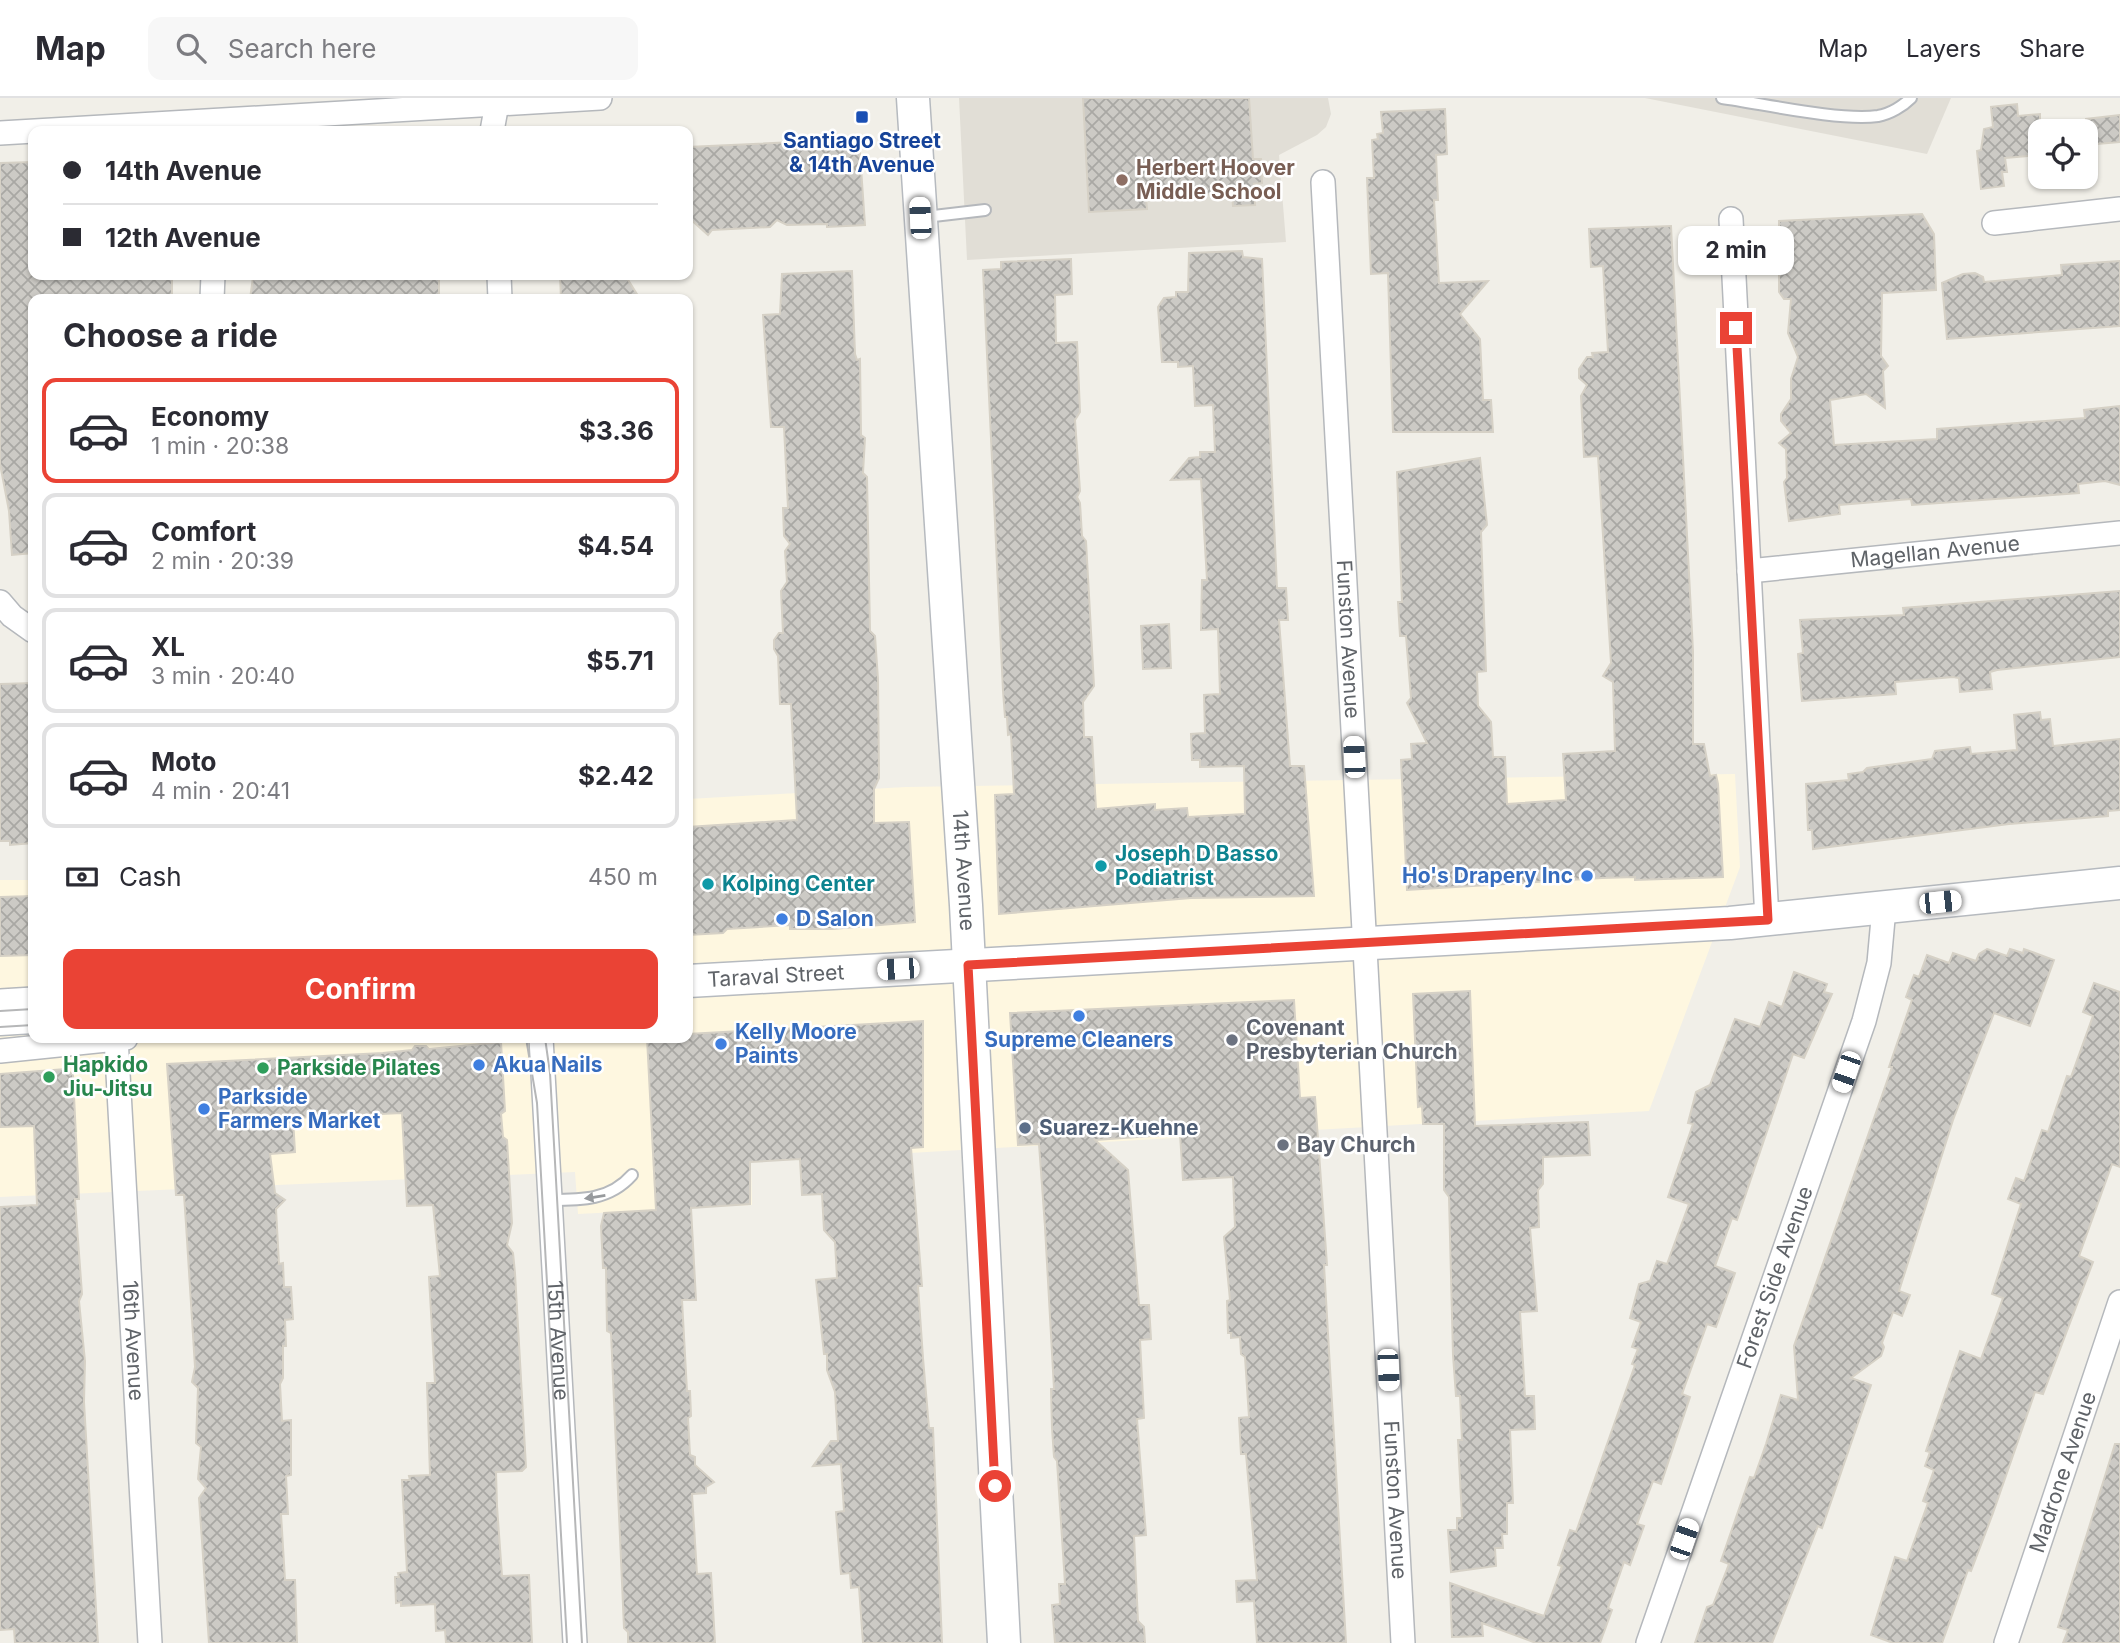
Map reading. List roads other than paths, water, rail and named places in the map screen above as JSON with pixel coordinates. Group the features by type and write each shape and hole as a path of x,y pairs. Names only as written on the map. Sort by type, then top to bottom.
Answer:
{"street":[{"path":"93,126 227,116 600,98"},
{"name":"14th Avenue","path":"913,98 968,965 1004,1643"},
{"path":"493,126 497,102"},
{"path":"0,133 28,131"},
{"name":"Funston Avenue","path":"1323,182 1403,1643"},
{"path":"1994,223 2120,209"},
{"path":"1731,219 1768,920"},
{"name":"Magellan Avenue","path":"1749,571 2120,533"},
{"path":"0,602 12,616 28,627"},
{"name":"Taraval Street","path":"693,981 1768,920 2120,883"},
{"name":"Forest Side Avenue","path":"1648,1643 1864,1021 1879,963 1884,908"},
{"path":"0,1001 28,999"},
{"path":"0,1019 28,1017"},
{"path":"0,1051 74,1043"},
{"name":"16th Avenue","path":"120,1043 150,1643"},
{"name":"15th Avenue","path":"541,1043 575,1643"},
{"name":"Madrone Avenue","path":"2006,1643 2120,1302"}],"lane":[{"path":"1722,98 1850,116 1880,116 1903,106 1911,98"},
{"path":"920,218 985,210"},
{"path":"550,1200 607,1195 620,1188 632,1175"}],"tram line":[{"path":"0,1011 28,1009"},
{"path":"0,1027 28,1025"},
{"path":"527,1043 537,1103 567,1643"},
{"path":"546,1043 550,1073 582,1643"}],"place":[{"name":"Santiago Street & 14th Avenue","path":"862,117"},
{"name":"Herbert Hoover Middle School","path":"1122,180"},
{"name":"Joseph D Basso Podiatrist","path":"1101,866"},
{"name":"Ho's Drapery Inc","path":"1587,876"},
{"name":"Kolping Center","path":"708,884"},
{"name":"D Salon","path":"782,919"},
{"name":"Supreme Cleaners","path":"1079,1016"},
{"name":"Covenant Presbyterian Church","path":"1232,1040"},
{"name":"Kelly Moore Paints","path":"721,1044"},
{"name":"Akua Nails","path":"479,1065"},
{"name":"Parkside Pilates","path":"263,1068"},
{"name":"Hapkido Jiu-Jitsu","path":"49,1077"},
{"name":"Parkside Farmers Market","path":"204,1109"},
{"name":"Suarez-Kuehne","path":"1025,1128"},
{"name":"Bay Church","path":"1283,1145"}]}
